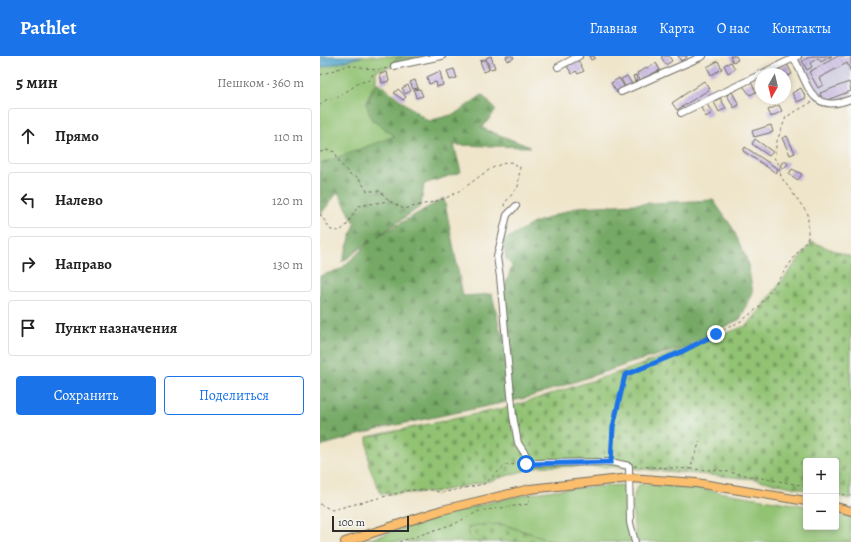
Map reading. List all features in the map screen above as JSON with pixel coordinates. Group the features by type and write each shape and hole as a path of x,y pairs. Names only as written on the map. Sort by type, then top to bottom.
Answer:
{"main road":[{"path":"345,542 442,510 530,489 630,478 696,482 803,500"},
{"path":"839,508 851,511"}],"street":[{"path":"394,66 442,56"},
{"path":"558,67 579,56"},
{"path":"621,92 703,56"},
{"path":"681,113 795,56 815,99 824,104 839,104 851,98"},
{"path":"516,206 507,215 497,257 513,416 518,443 531,463 611,462 629,466 630,523 635,542"}],"path":[{"path":"320,75 349,65 376,70 394,66"},
{"path":"320,105 326,100 338,97 359,83 370,80 376,70"},
{"path":"625,375 681,352 743,320 759,307 808,238 808,214 781,177 779,164 774,158 776,141 786,117 815,99"},
{"path":"320,152 328,150 335,152 340,163 351,176 358,177 367,191 380,191 389,201 404,209 424,203 431,203 453,195 498,164 511,162 520,167 518,187 504,204 507,215"},
{"path":"320,214 331,230 340,231 346,226 358,206 389,201"},
{"path":"611,462 613,427 627,371"},
{"path":"690,469 700,441"},
{"path":"320,504 332,510 410,490 433,490 441,493 484,484 506,465 531,463"},
{"path":"629,466 717,470 803,485"},
{"path":"399,542 456,523 479,511 529,504 530,489"},
{"path":"839,494 851,496"}],"shaded area":[{"path":"802,56 851,56 851,97 838,102 816,99 795,58"}],"green space":[{"path":"363,56 416,56 411,58 398,57 398,65 376,71 376,80 366,103 372,120 395,136 320,164 320,68"},
{"path":"434,56 394,64 395,59 397,58"},
{"path":"377,82 428,121 455,114 482,95 496,110 482,128 530,147 454,145 461,172 424,184 421,206 378,236 444,198 463,296 492,294 503,343 503,292 512,266 506,258 503,241 532,224 577,207 713,200 732,227 747,260 753,293 740,319 686,347 634,362 526,398 387,427 320,446 320,276 341,269 371,241 342,262 355,224 338,192 320,215 320,164 395,136 372,120 366,103"},
{"path":"812,242 851,257 851,499 839,497 839,458 803,458 803,489 754,479 619,467 540,466 489,481 436,492 381,494 369,466 367,437 510,407 629,369 748,325"},
{"path":"640,484 700,489 803,506 803,530 839,530 839,513 851,515 851,542 637,542 633,520 633,503 636,489"},
{"path":"621,485 627,490 626,523 632,542 557,542 501,524 468,529 471,542 362,542 448,514 513,497 556,490"},
{"path":"501,524 557,542 471,542 468,528 476,525"}],"water":[{"path":"320,56 363,56 320,68"}],"building":[{"path":"491,56 495,68 490,69 486,58"},
{"path":"506,56 513,56 514,58 507,61"},
{"path":"589,56 594,56 595,58 591,60"},
{"path":"669,56 672,61 666,65 661,57"},
{"path":"678,56 687,56 687,57 681,61"},
{"path":"730,56 736,56 738,60 733,62"},
{"path":"811,56 832,56 821,62 818,58 810,63 812,67 807,70 802,61"},
{"path":"838,56 851,56 851,72 847,63 819,78 823,85 818,88 809,72"},
{"path":"485,59 489,70 484,72 480,61"},
{"path":"578,60 584,71 578,74 576,71 572,74 567,66"},
{"path":"718,61 722,69 711,75 707,67"},
{"path":"731,62 735,69 728,73 724,65"},
{"path":"656,63 660,70 640,80 637,73"},
{"path":"787,64 789,68 781,68"},
{"path":"454,69 457,78 450,80 447,71"},
{"path":"440,71 443,85 437,87 436,82 429,84 427,77"},
{"path":"387,72 389,81 382,83 380,74"},
{"path":"636,75 638,81 635,82 633,76"},
{"path":"627,76 632,84 626,87 621,79"},
{"path":"619,78 625,88 617,93 611,83"},
{"path":"415,80 418,88 413,89 410,82"},
{"path":"704,81 710,89 677,110 672,103"},
{"path":"751,82 755,92 750,95 743,86"},
{"path":"849,82 851,91 827,100 822,99 820,93"},
{"path":"408,85 411,91 405,94 402,88"},
{"path":"801,88 806,98 797,102 792,93"},
{"path":"398,89 406,97 403,100 394,93"},
{"path":"420,89 423,96 416,98 414,90"},
{"path":"732,92 739,105 734,108 727,95"},
{"path":"720,98 726,108 719,112 714,102"},
{"path":"707,104 712,113 706,117 701,108"},
{"path":"779,105 782,111 771,117 768,110"},
{"path":"771,125 773,132 754,137 752,131"},
{"path":"787,136 795,153 790,155 782,138"},
{"path":"755,139 773,152 769,156 752,144"},
{"path":"745,147 778,169 776,173 743,151"},
{"path":"784,161 788,163 784,169 780,166"},
{"path":"792,169 802,174 798,180 789,174"}],"route":[{"path":"526,464 611,462 613,427 625,375 681,352 716,334"}]}
